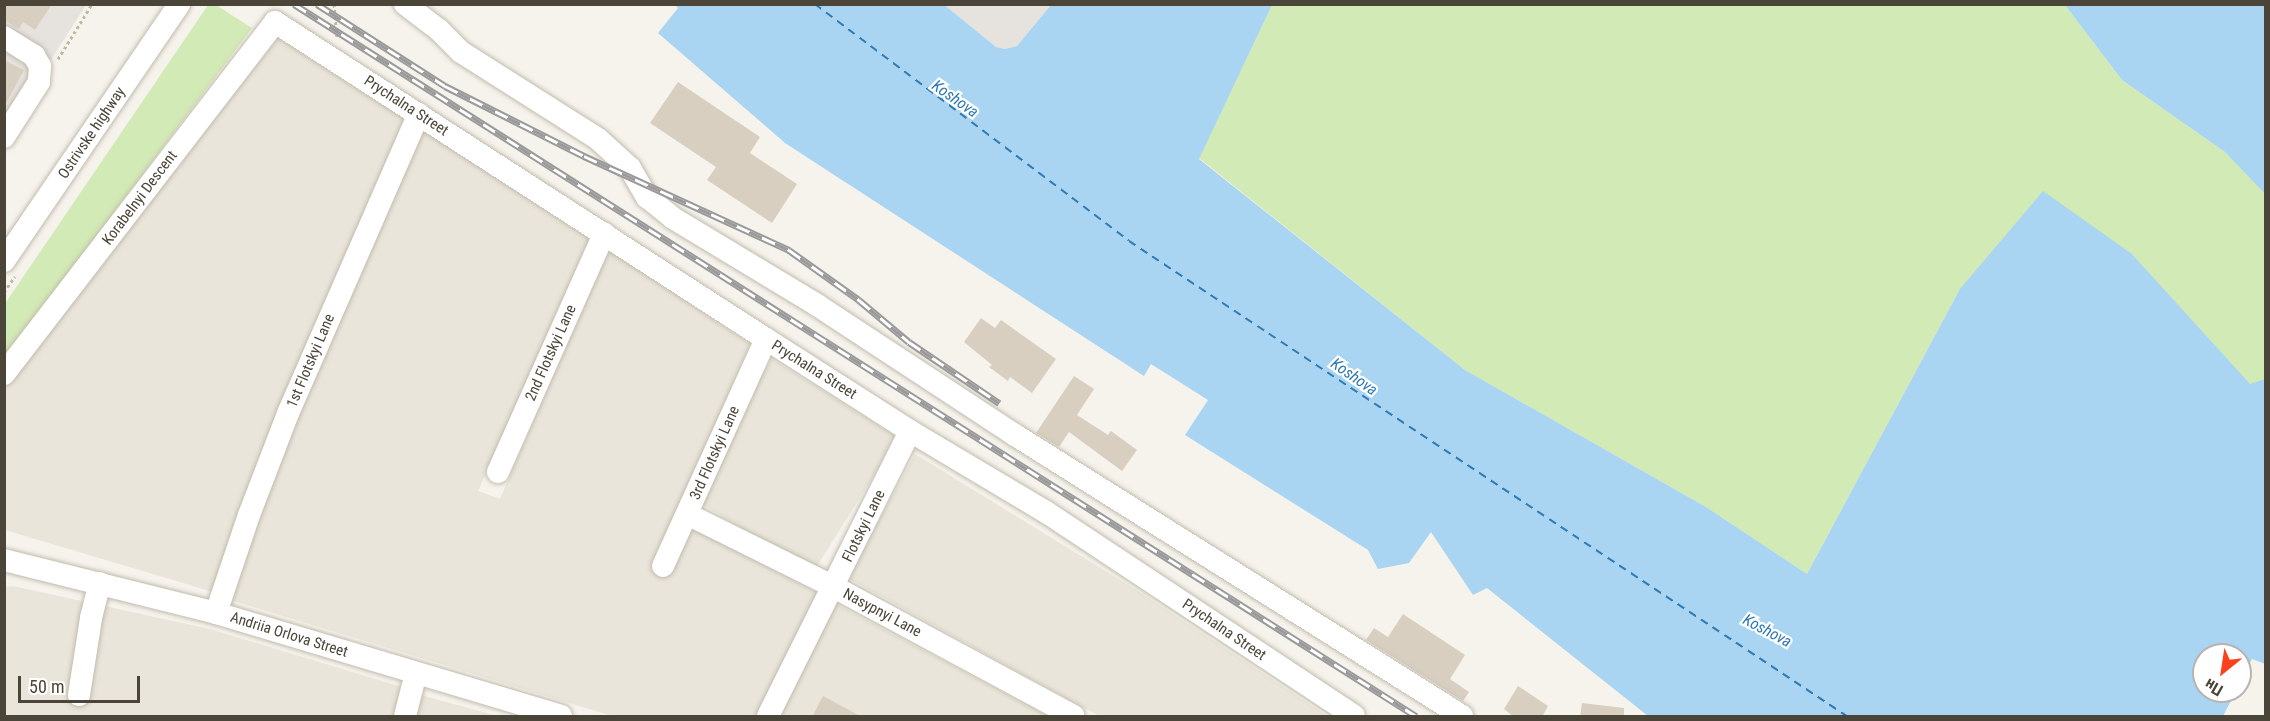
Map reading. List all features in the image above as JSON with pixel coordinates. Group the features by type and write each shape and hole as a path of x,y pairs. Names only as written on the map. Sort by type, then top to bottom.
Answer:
{"street":[{"name":"Ostrivske highway","path":"4,261 179,4"},
{"path":"405,4 439,30 462,52 598,139 630,168 647,197 673,218 818,305 1035,448 1462,717"},
{"name":"Prychalna Street","path":"274,22 910,431 1046,512 1354,717"},
{"name":"Korabelnyi Descent","path":"4,374 274,22"},
{"path":"4,37 34,56 40,66 39,82 4,138"},
{"name":"1st Flotskyi Lane","path":"216,613 249,515 290,411 419,114"},
{"name":"2nd Flotskyi Lane","path":"498,472 604,234"},
{"name":"3rd Flotskyi Lane","path":"663,566 766,339"},
{"name":"Flotskyi Lane","path":"768,717 910,431"},
{"name":"Nasypnyi Lane","path":"687,514 834,587 1074,717"},
{"name":"Andriia Orlova Street","path":"8,562 216,613 561,717"},
{"path":"79,695 91,618 100,583"},
{"path":"405,717 416,673"}],"path":[{"path":"39,82 45,81 92,4"},
{"path":"334,4 340,64"}],"shaded area":[{"path":"5,5 86,5 47,66 20,98 5,124"},
{"path":"943,5 1051,5 1017,46 1005,49 996,47"},
{"path":"278,38 407,116 213,592 5,530 4,387"},
{"path":"421,129 592,239 478,491 500,499 608,249 750,344 654,570 689,527 820,594 759,716 612,716 227,599 285,442"},
{"path":"772,359 898,437 813,573 687,495"},
{"path":"915,454 1138,591 1327,716 1099,716 848,578"},
{"path":"13,586 210,629 405,688 398,716 5,716 4,587"},
{"path":"834,603 1048,716 777,716"},
{"path":"417,694 498,716 412,716"}],"green space":[{"path":"208,5 216,5 252,28 5,358 4,305"},
{"path":"1272,5 2065,5 2122,80 2225,152 2265,194 2265,379 2250,385 2132,254 1960,289 1807,574 1706,507 1465,370 1199,158"}],"water":[{"name":"Koshova","path":"943,4 996,47 1005,49 1017,46 1051,5 1272,5 1199,159 1465,370 1706,507 1807,574 1960,289 2043,191 2132,254 2250,384 2265,379 2265,664 2252,659 2252,643 2192,643 2192,703 2230,703 2223,716 1648,716 1487,588 1473,595 1431,532 1409,563 1378,569 1368,550 1185,435 1208,400 1151,364 1144,376 785,143 658,33 678,8 675,5"},
{"path":"2065,5 2265,5 2265,194 2225,152 2122,80"}],"building":[{"path":"4,4 52,4 35,30 23,22 19,29 4,20"},
{"path":"4,60 24,70 4,107"},
{"path":"678,82 760,137 750,153 797,184 772,223 707,180 716,167 650,123"},
{"path":"981,318 995,328 1001,320 1056,359 1032,393 1010,377 1008,381 989,367 992,365 964,342"},
{"path":"1074,376 1094,389 1077,415 1108,435 1111,431 1137,450 1122,471 1069,432 1059,447 1036,433"},
{"path":"1403,614 1465,655 1450,679 1469,692 1463,701 1366,640 1374,628 1388,637"},
{"path":"1518,686 1548,706 1542,717 1514,717 1504,709"},
{"path":"823,696 862,717 812,717"},
{"path":"1582,703 1624,708 1624,717 1580,717"}],"ferry route":[{"path":"815,4 1129,241 1847,716"}],"railway":[{"path":"294,4 1416,716"},
{"path":"317,4 445,86 584,156 789,250 859,300 909,342 999,403"}]}
